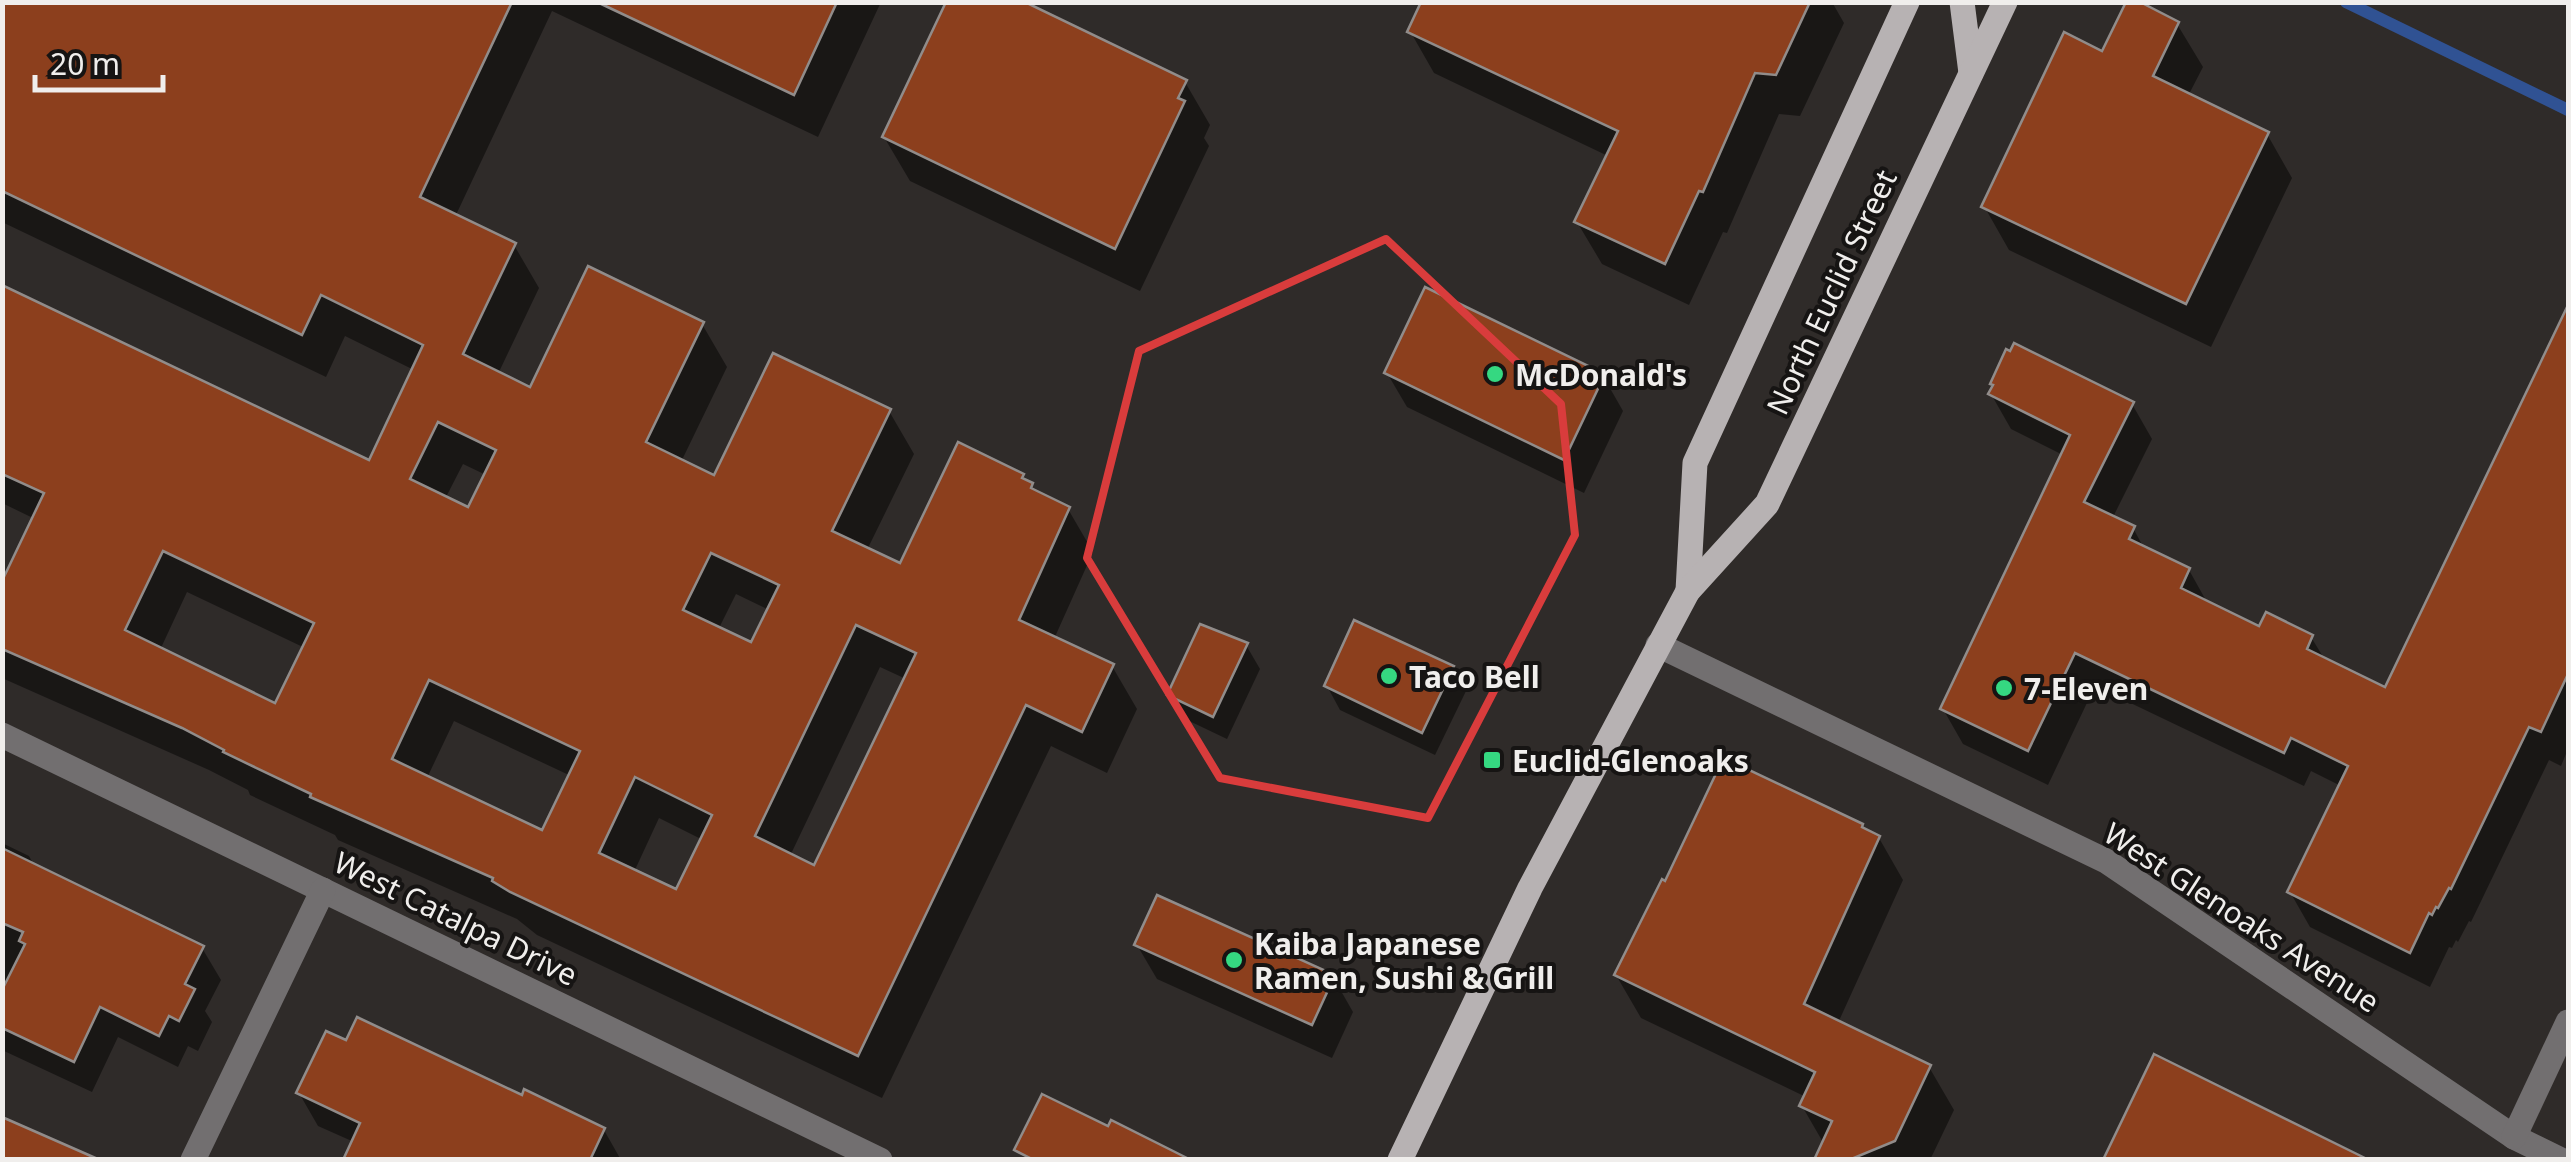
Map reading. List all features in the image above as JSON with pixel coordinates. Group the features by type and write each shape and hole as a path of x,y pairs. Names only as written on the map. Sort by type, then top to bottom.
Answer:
{"main road":[{"name":"North Euclid Street","path":"1688,591 1695,463 1907,2"},
{"path":"1962,2 1972,73"},
{"name":"North Euclid Street","path":"1400,1160 1530,888 1688,591 1767,504 2005,2"}],"street":[{"name":"West Glenoaks Avenue","path":"1658,645 2106,862 2514,1137 2562,1160"},
{"name":"West Catalpa Drive","path":"2,736 880,1160"},
{"path":"194,1160 323,890"},
{"path":"2514,1137 2568,1022"}],"highlighted area":[{"path":"1386,239 1561,404 1575,535 1428,818 1220,778 1087,558 1139,351"}],"building":[{"path":"2,2 512,2 420,197 516,243 463,354 530,387 588,266 704,322 646,442 714,475 773,353 891,409 832,531 900,563 958,442 1024,474 1022,478 1033,483 1031,488 1070,507 1019,620 1114,664 1082,732 1026,705 858,1056 510,892 493,878 310,797 311,794 182,728 2,649 2,581 44,493 2,474 2,285 369,460 423,345 321,295 302,335 2,191","holes":["438,422 496,450 468,507 410,479","163,551 314,623 275,703 125,630","711,553 779,585 751,642 683,610","856,625 916,653 814,865 755,836","429,680 580,751 542,830 392,759","635,777 712,815 676,889 599,853"]},
{"path":"597,2 837,2 794,95"},
{"path":"946,2 1025,2 1187,80 1178,98 1185,101 1115,249 882,137"},
{"path":"1421,2 1810,2 1776,75 1755,73 1703,192 1699,191 1665,264 1574,222 1618,131 1407,32"},
{"path":"2126,2 2140,2 2179,22 2153,76 2269,132 2186,304 1981,207 2064,32 2102,51"},
{"name":"McDonald's","path":"1425,287 1605,374 1564,460 1384,373"},
{"path":"2568,305 2568,674 2541,732 2529,727 2451,889 2432,915 2429,913 2410,953 2287,892 2348,766 2291,738 2284,753 2075,653 2028,751 1940,709 2070,435 1988,394 2006,349 2010,351 2014,343 2134,402 2084,502 2135,526 2129,539 2190,568 2181,588 2259,626 2266,612 2313,635 2307,649 2385,687"},
{"name":"Taco Bell","path":"1354,620 1454,666 1422,733 1324,686"},
{"path":"1200,624 1248,643 1213,717 1167,695"},
{"path":"1722,761 1741,770 1743,767 1863,824 1862,827 1880,836 1804,1004 1931,1065 1895,1141 1849,1160 1814,1160 1832,1121 1799,1106 1815,1072 1614,975 1662,879 1665,881"},
{"path":"2,848 204,946 185,984 195,989 179,1021 169,1016 159,1036 100,1007 74,1062 2,1028 2,990 25,944 19,941 23,932 2,923"},
{"name":"Kaiba Japanese Ramen, Sushi & Grill","path":"1157,895 1335,975 1312,1025 1134,945"},
{"path":"357,1017 522,1095 524,1089 605,1128 590,1160 343,1160 360,1123 296,1093 326,1031 346,1040"},
{"path":"2154,1054 2369,1160 2103,1160"},
{"path":"1042,1094 1108,1126 1111,1120 1191,1160 1034,1160 1014,1150"},
{"path":"2,1117 100,1160 2,1160"}],"waterway":[{"path":"2346,2 2568,110"}],"place":[{"name":"McDonald's","path":"1495,374"},
{"name":"Taco Bell","path":"1389,676"},
{"name":"7-Eleven","path":"2004,688"},
{"name":"Euclid-Glenoaks","path":"1492,760"},
{"name":"Kaiba Japanese Ramen, Sushi & Grill","path":"1234,960"}]}
